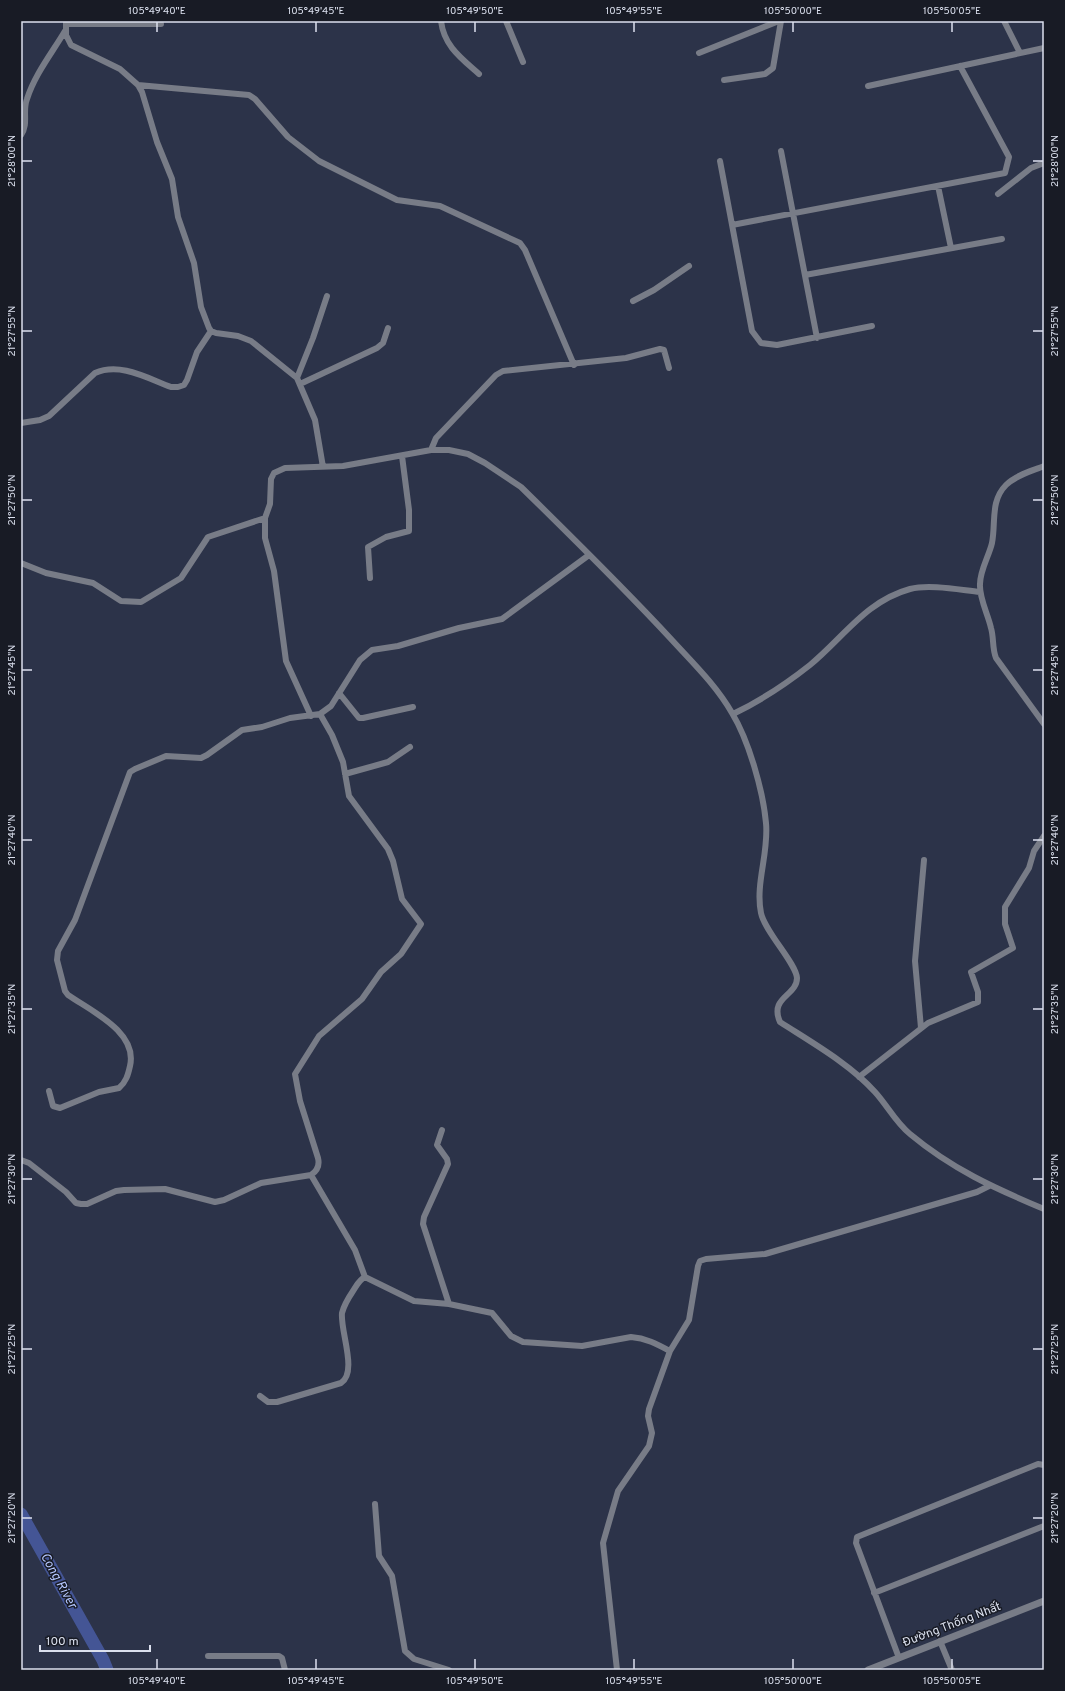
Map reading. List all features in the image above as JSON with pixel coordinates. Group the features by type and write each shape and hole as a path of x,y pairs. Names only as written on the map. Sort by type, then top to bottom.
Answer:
{"street":[{"path":"441,21 443,36 448,44 479,74"},
{"path":"506,21 523,62"},
{"path":"699,53 780,21 774,64 770,72 724,80"},
{"path":"1004,21 1020,53"},
{"path":"66,25 161,24"},
{"path":"66,25 67,40 71,44 120,69 138,85 142,92 157,142 172,179 178,217 196,270 201,307 212,331"},
{"path":"21,135 26,124 26,100 37,74 66,25"},
{"path":"868,86 1044,48"},
{"path":"732,225 1005,173 1009,157 960,66"},
{"path":"138,85 249,95 255,99 288,137 319,161 397,200 440,206 520,243 525,250 574,365"},
{"path":"781,151 817,338"},
{"path":"720,161 752,331 761,344 777,345 872,326"},
{"path":"998,194 1031,168 1044,163"},
{"path":"938,186 951,248"},
{"path":"804,275 1002,239"},
{"path":"633,301 654,290 689,266"},
{"path":"298,381 327,296"},
{"path":"298,381 377,348 383,343 388,328"},
{"path":"212,331 238,336 252,341 298,381 314,420 323,467"},
{"path":"21,423 40,420 49,416 95,373 104,369 126,370 171,387 184,385 188,380 197,352 212,331"},
{"path":"431,450 436,438 496,376 503,371 574,365 626,358 660,349 664,350 666,354 669,368"},
{"path":"311,716 285,654 274,571 265,538 265,518 270,504 271,479 274,473 285,468 343,466 431,450 449,450 468,454 504,474 521,487 589,554 712,683 733,714 750,755 766,824 760,899 761,912 764,922 796,974 795,985 780,1002 777,1015 780,1022 829,1053 859,1077 875,1092 909,1134 958,1169 989,1186 1044,1209"},
{"path":"370,578 368,547 391,535 409,532 409,510 402,456"},
{"path":"1044,466 1014,479 1000,494 993,520 992,544 980,583 980,592 992,629 993,650 996,658 1044,724"},
{"path":"21,563 46,574 93,583 121,601 141,602 181,578 208,537 265,518"},
{"path":"49,1091 53,1106 60,1108 99,1092 119,1088 127,1077 132,1058 130,1050 121,1035 107,1021 68,995 65,990 57,960 58,951 75,920 130,772 166,756 201,758 208,755 242,730 262,727 290,718 320,714 331,706 360,660 372,650 398,646 459,628 502,619 589,554"},
{"path":"733,714 763,699 810,664 861,615 898,594 912,589 925,588 980,592"},
{"path":"339,693 359,718 413,706"},
{"path":"21,1160 29,1163 66,1192 76,1203 82,1204 87,1204 116,1191 165,1189 215,1202 224,1200 261,1183 311,1175 316,1172 319,1162 300,1101 295,1074 319,1036 362,999 381,972 400,954 420,924 402,899 393,861 388,849 350,796 345,774 332,735 320,714"},
{"path":"345,774 388,762 410,747"},
{"path":"859,1077 921,1028 936,1019 978,1002 978,992 971,972 1013,948 1005,924 1005,907 1029,868 1034,850 1044,836"},
{"path":"921,1028 915,961 924,860"},
{"path":"442,1130 437,1145 448,1159 448,1164 424,1217 423,1224 449,1304"},
{"path":"311,1175 355,1250 365,1276 414,1301 449,1304 492,1313 511,1336 522,1342 582,1346 631,1337 639,1337 670,1351"},
{"path":"617,1670 612,1633 608,1581 603,1550 604,1536 618,1491 649,1446 651,1440 649,1409 670,1351 689,1320 700,1261 706,1258 765,1254 977,1192 989,1186"},
{"path":"260,1396 268,1402 277,1402 346,1380 349,1366 343,1311 359,1281 365,1276"},
{"path":"898,1658 856,1543 857,1537 1038,1464 1044,1465"},
{"path":"375,1504 378,1556 392,1576 405,1651 414,1659 449,1670"},
{"path":"874,1593 1044,1526"},
{"name":"Đường Thống Nhất","path":"868,1670 1044,1601"},
{"path":"940,1641 952,1670"},
{"path":"208,1656 279,1656 282,1658 286,1670"}],"waterway":[{"name":"Cong River","path":"21,1514 103,1660 107,1670"}]}
